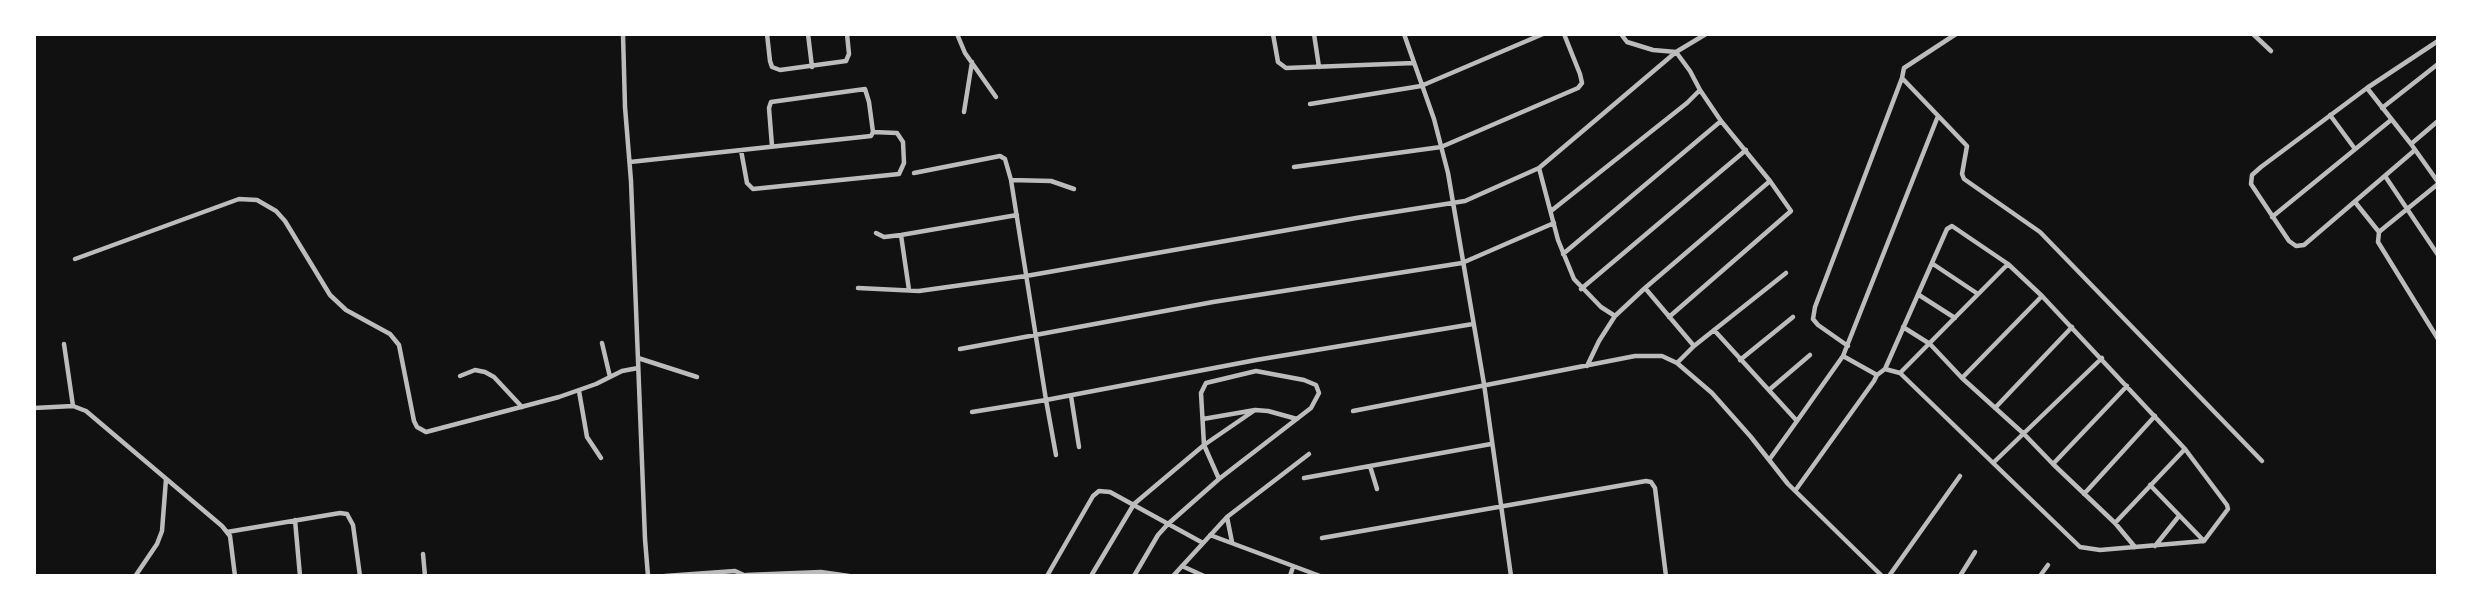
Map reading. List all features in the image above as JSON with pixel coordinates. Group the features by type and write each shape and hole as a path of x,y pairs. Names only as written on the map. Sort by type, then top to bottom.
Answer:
{"street":[{"path":"623,34 648,576"},
{"path":"767,34 772,67 780,70 846,62 849,54 847,34"},
{"path":"808,34 812,67"},
{"path":"957,34 972,62 996,97"},
{"path":"1274,34 1278,62 1281,66 1319,67 1414,63"},
{"path":"1314,34 1319,67"},
{"path":"1404,34 1434,119 1454,203 1462,263 1484,384 1511,576"},
{"path":"1310,104 1422,86 1543,34"},
{"path":"1294,167 1442,147 1578,88 1582,83 1580,74 1564,34"},
{"path":"1621,34 1627,42 1653,50 1676,52 1721,121 1791,208 1791,212 1669,317"},
{"path":"858,288 919,291 1026,276 1324,223 1465,201 1539,168 1676,52 1706,34"},
{"path":"1848,346 1818,325 1813,319 1815,307 1904,68 1956,34"},
{"path":"2253,34 2271,51"},
{"path":"2415,150 2304,244 2296,246 2272,218 2251,184 2252,174 2367,88 2438,41"},
{"path":"964,112 972,62"},
{"path":"2382,108 2438,64"},
{"path":"1902,78 1967,146 1962,174 1964,179 2040,232 2262,461"},
{"path":"772,146 769,108 771,102 775,100 865,88 873,132"},
{"path":"2367,88 2438,183 2379,232 2378,242 2438,339"},
{"path":"1551,211 1687,103 1700,90"},
{"path":"1769,460 1848,346 1938,116"},
{"path":"2330,116 2355,149"},
{"path":"2272,218 2391,120"},
{"path":"1563,254 1721,121"},
{"path":"2411,144 2438,121"},
{"path":"630,162 772,146 866,137 873,132 897,133 903,142 904,163 899,174 753,189 747,183 741,150"},
{"path":"1581,289 1746,150"},
{"path":"914,172 1000,156 1005,159 1011,180 1056,455"},
{"path":"1539,168 1563,254 1574,279 1581,289 1615,316"},
{"path":"2385,176 2438,255"},
{"path":"1011,180 1051,181 1074,189"},
{"path":"1587,366 1615,316 1644,288 1770,181"},
{"path":"75,259 239,199 257,200 276,211 285,220 330,295 346,310 390,334 399,345 414,421 420,430 426,432 579,391 622,371 638,368"},
{"path":"2355,202 2379,232"},
{"path":"876,233 884,237 901,235 1017,215"},
{"path":"960,349 1214,302 1462,263 1554,224"},
{"path":"1795,491 1877,375 1885,369 1947,229 1952,226 2008,264 2042,296 2185,449 2228,507 2204,541 2100,550 2080,547 1900,373 1885,369"},
{"path":"901,235 909,290"},
{"path":"1933,264 1978,294"},
{"path":"1900,373 2008,264"},
{"path":"1677,363 1694,346 1786,273"},
{"path":"1644,288 1694,346"},
{"path":"1919,295 1955,318"},
{"path":"1962,378 2042,296"},
{"path":"1740,360 1792,317"},
{"path":"972,412 1071,396 1256,360 1473,324"},
{"path":"1903,327 1930,344 1962,378 2024,434 2115,523 2135,547"},
{"path":"1995,408 2072,327"},
{"path":"1714,330 1797,421"},
{"path":"602,343 610,377"},
{"path":"64,344 73,406"},
{"path":"1769,390 1810,355"},
{"path":"1353,411 1484,384 1643,356 1662,357 1677,363 1712,393 1795,491 1882,576"},
{"path":"1843,356 1877,375"},
{"path":"638,358 697,377"},
{"path":"1993,463 2102,358"},
{"path":"460,376 476,370 485,372 494,377 522,407"},
{"path":"1134,576 1158,535 1168,524 1219,479 1297,419 1318,399 1319,393 1316,385 1304,380 1256,371 1206,383 1201,393 1204,445 1219,479"},
{"path":"2053,464 2127,386"},
{"path":"579,391 587,437 601,458"},
{"path":"1071,396 1079,447"},
{"path":"34,408 73,406 86,411 227,532 231,543 235,576"},
{"path":"1203,419 1255,410 1297,419"},
{"path":"1091,576 1134,504 1204,445 1255,410"},
{"path":"2084,494 2155,416"},
{"path":"1304,478 1491,444"},
{"path":"2115,523 2185,449"},
{"path":"1173,576 1227,517 1309,454"},
{"path":"1370,466 1377,489"},
{"path":"1888,576 1960,476"},
{"path":"136,575 157,544 162,531 166,479"},
{"path":"1322,538 1599,488 1651,482 1656,488 1666,576"},
{"path":"2150,485 2204,541"},
{"path":"1047,576 1096,493 1110,492 1203,543"},
{"path":"227,532 339,513 347,514 352,525 360,576"},
{"path":"2155,546 2180,516"},
{"path":"1227,517 1232,542"},
{"path":"295,520 300,576"},
{"path":"1210,535 1320,576"},
{"path":"1960,576 1975,552"},
{"path":"423,554 425,576"},
{"path":"2040,576 2048,565"},
{"path":"1182,566 1204,576"},
{"path":"1290,576 1293,567"},
{"path":"665,576 735,571 746,575 821,572 849,576"}]}
